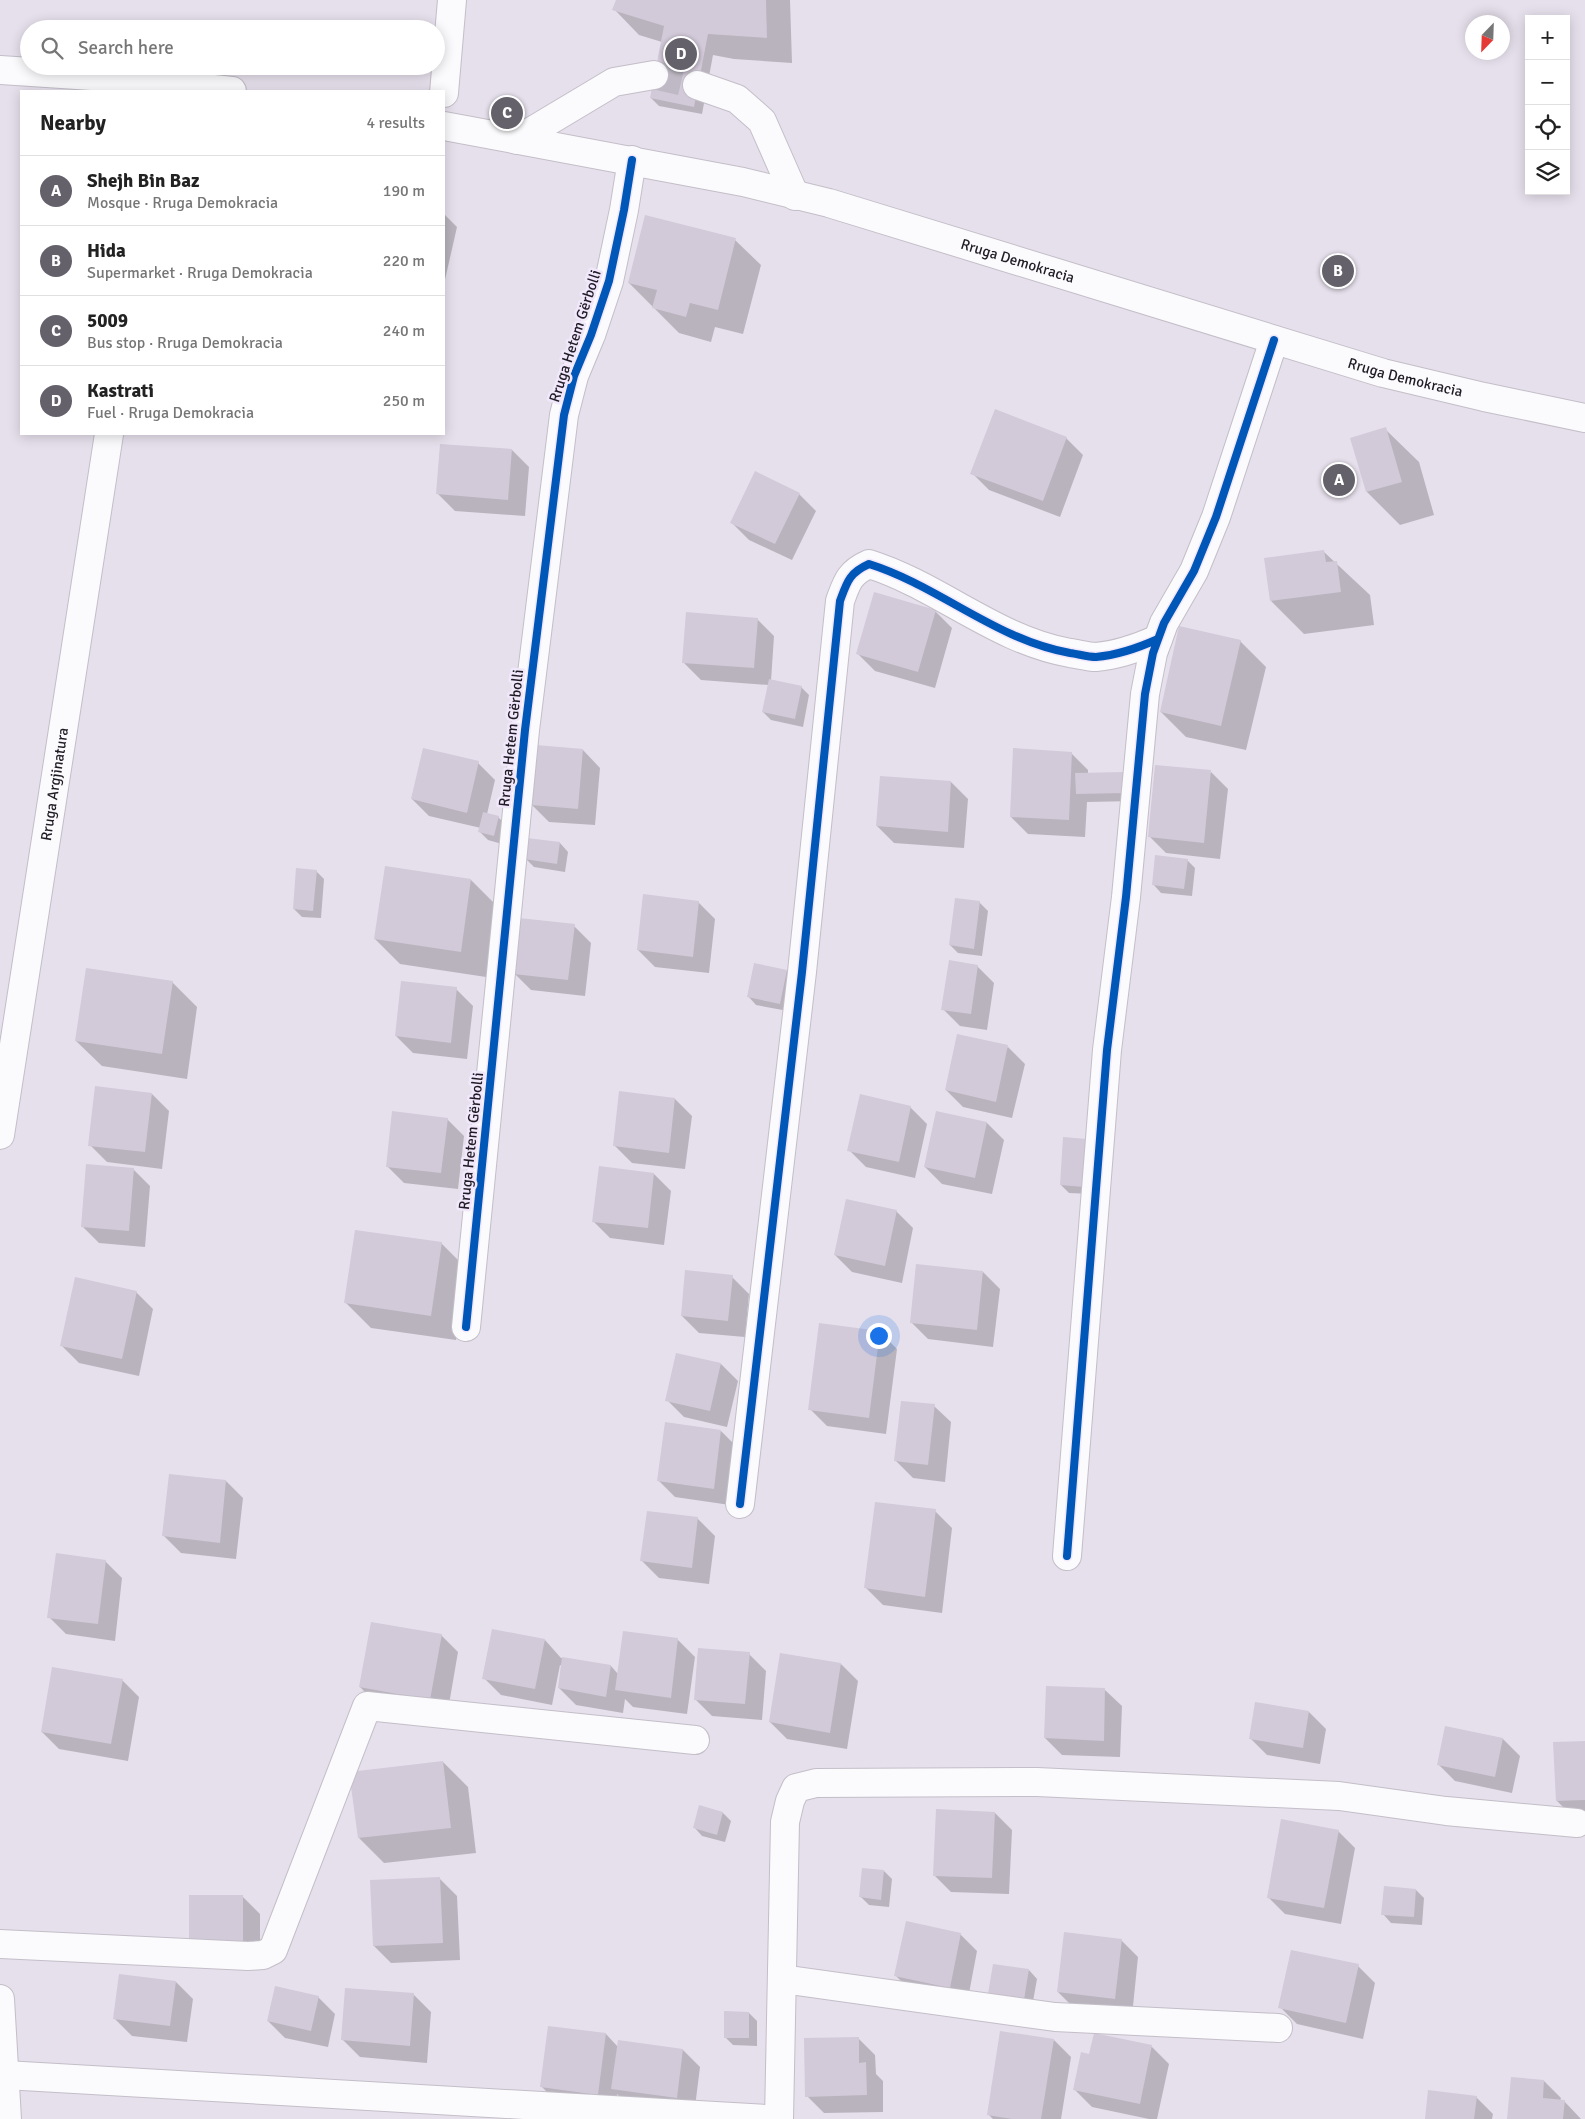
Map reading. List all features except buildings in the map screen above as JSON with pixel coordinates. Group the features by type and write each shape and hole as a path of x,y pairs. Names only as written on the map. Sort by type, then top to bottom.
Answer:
{"street":[{"path":"444,90 452,0"},
{"path":"1,70 20,71"},
{"path":"77,75 178,88 214,90"},
{"path":"517,140 614,82 654,75"},
{"path":"697,85 737,99 762,121 795,196"},
{"name":"Rruga Demokracia","path":"445,126 742,182 923,231 1383,373 1484,398 1585,418"},
{"name":"Rruga Hetem Gërbolli","path":"466,1327 525,730 564,415 574,376 591,335 609,281 632,160"},
{"path":"1067,1556 1107,1050 1126,897 1145,694 1153,653 1158,639 1164,623 1194,571 1216,517 1274,340"},
{"name":"Rruga Argjinatura","path":"0,1135 109,435"},
{"path":"740,1504 797,1022 840,601 846,584 855,570 868,564 891,571 1010,634 1055,650 1095,657 1132,650 1158,639"},
{"path":"0,1944 248,1956 263,1955 273,1950 367,1706 695,1740"},
{"path":"779,2119 785,1822 796,1788 816,1782 1037,1782 1339,1796 1446,1811 1577,1823"},
{"path":"782,1979 1055,2018 1278,2028"},
{"path":"0,1999 6,2119"},
{"path":"5,2076 766,2119"}],"tunnel":[{"path":"654,75 697,85"}],"cycle path":[{"path":"466,1327 525,730 564,415 574,376 591,335 609,281 632,160"},
{"path":"1067,1556 1107,1050 1126,897 1145,694 1153,653 1164,623 1194,571 1216,517 1274,340"},
{"path":"740,1504 802,972 840,601 847,583 857,571 869,564 920,585 1017,637 1043,646 1086,656 1096,657 1120,653 1158,639"}],"place":[{"name":"Kastrati","path":"681,54"},
{"name":"5009","path":"507,113"},
{"name":"Hida","path":"1338,271"},
{"name":"Shejh Bin Baz","path":"1339,480"}]}
